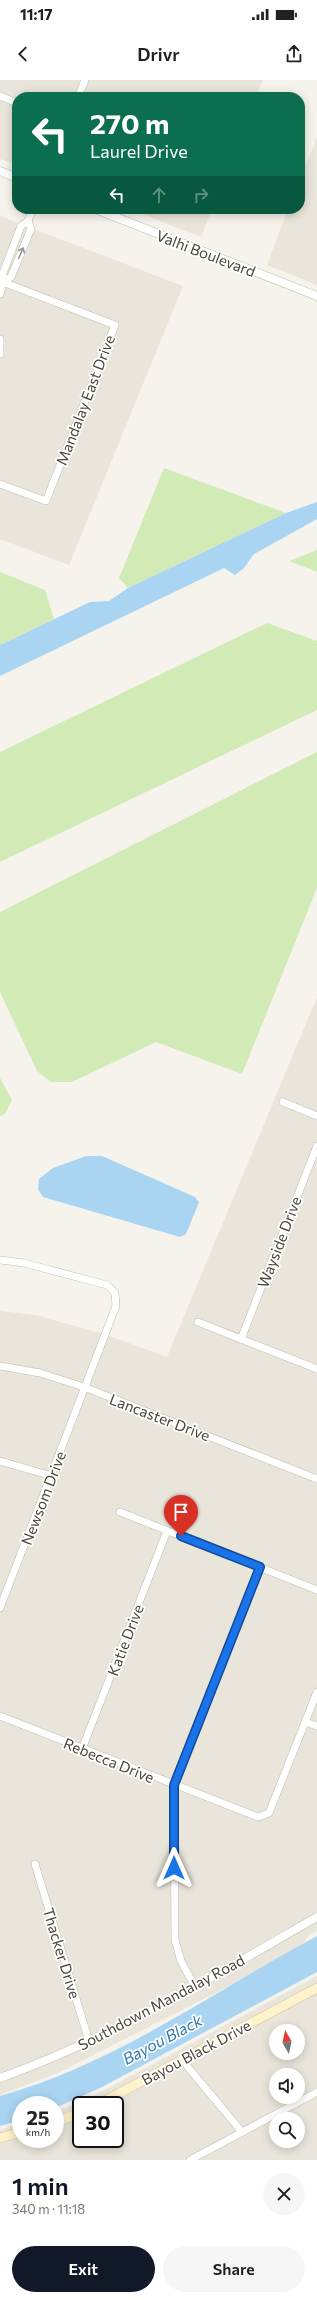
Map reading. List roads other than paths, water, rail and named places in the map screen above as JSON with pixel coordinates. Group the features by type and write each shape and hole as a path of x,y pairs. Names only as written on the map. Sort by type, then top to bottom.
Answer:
{"main road":[{"name":"Bayou Black Drive","path":"114,2096 317,1988"},
{"path":"0,2138 12,2135"}],"street":[{"path":"80,92 85,80"},
{"path":"0,96 12,101"},
{"path":"0,171 12,176"},
{"path":"0,294 2,281 11,277 31,229 28,221 31,214"},
{"name":"Valhi Boulevard","path":"108,214 317,296"},
{"name":"Mandalay East Drive","path":"0,484 46,501 115,325 2,281"},
{"path":"0,339 0,354"},
{"path":"282,1102 317,1116"},
{"name":"Wayside Drive","path":"241,1339 317,1146"},
{"name":"Newsom Drive","path":"0,1260 24,1263 107,1285 115,1293 116,1306 84,1387 52,1476 0,1608"},
{"path":"198,1322 317,1369"},
{"name":"Lancaster Drive","path":"0,1366 40,1373 84,1387 317,1479"},
{"path":"0,1461 52,1476"},
{"path":"120,1512 317,1590"},
{"name":"Katie Drive","path":"82,1749 168,1530"},
{"path":"196,1987 181,1961 175,1940 174,1785 260,1567"},
{"path":"317,1692 305,1722 317,1726"},
{"name":"Rebecca Drive","path":"0,1716 252,1816 264,1816 269,1814 305,1722"},
{"name":"Thacker Drive","path":"35,1864 89,2041"},
{"name":"Southdown Mandalay Road","path":"0,2078 126,2024 196,1987 317,1917"},
{"path":"182,2060 242,2132"},
{"path":"190,2160 317,2092"}],"water":[{"path":"317,502 317,519 254,554 244,568 235,575 224,568 0,676 0,645 90,602 109,601 128,588 286,513"},
{"path":"86,1156 102,1156 195,1197 199,1202 186,1234 180,1237 43,1197 38,1189 39,1179 53,1168"},
{"name":"Bayou Black","path":"317,1936 317,1972 102,2087 82,2096 72,2096 72,2100 64,2104 64,2096 12,2096 12,2123 0,2126 0,2096 42,2082 123,2046 163,2025"}]}
